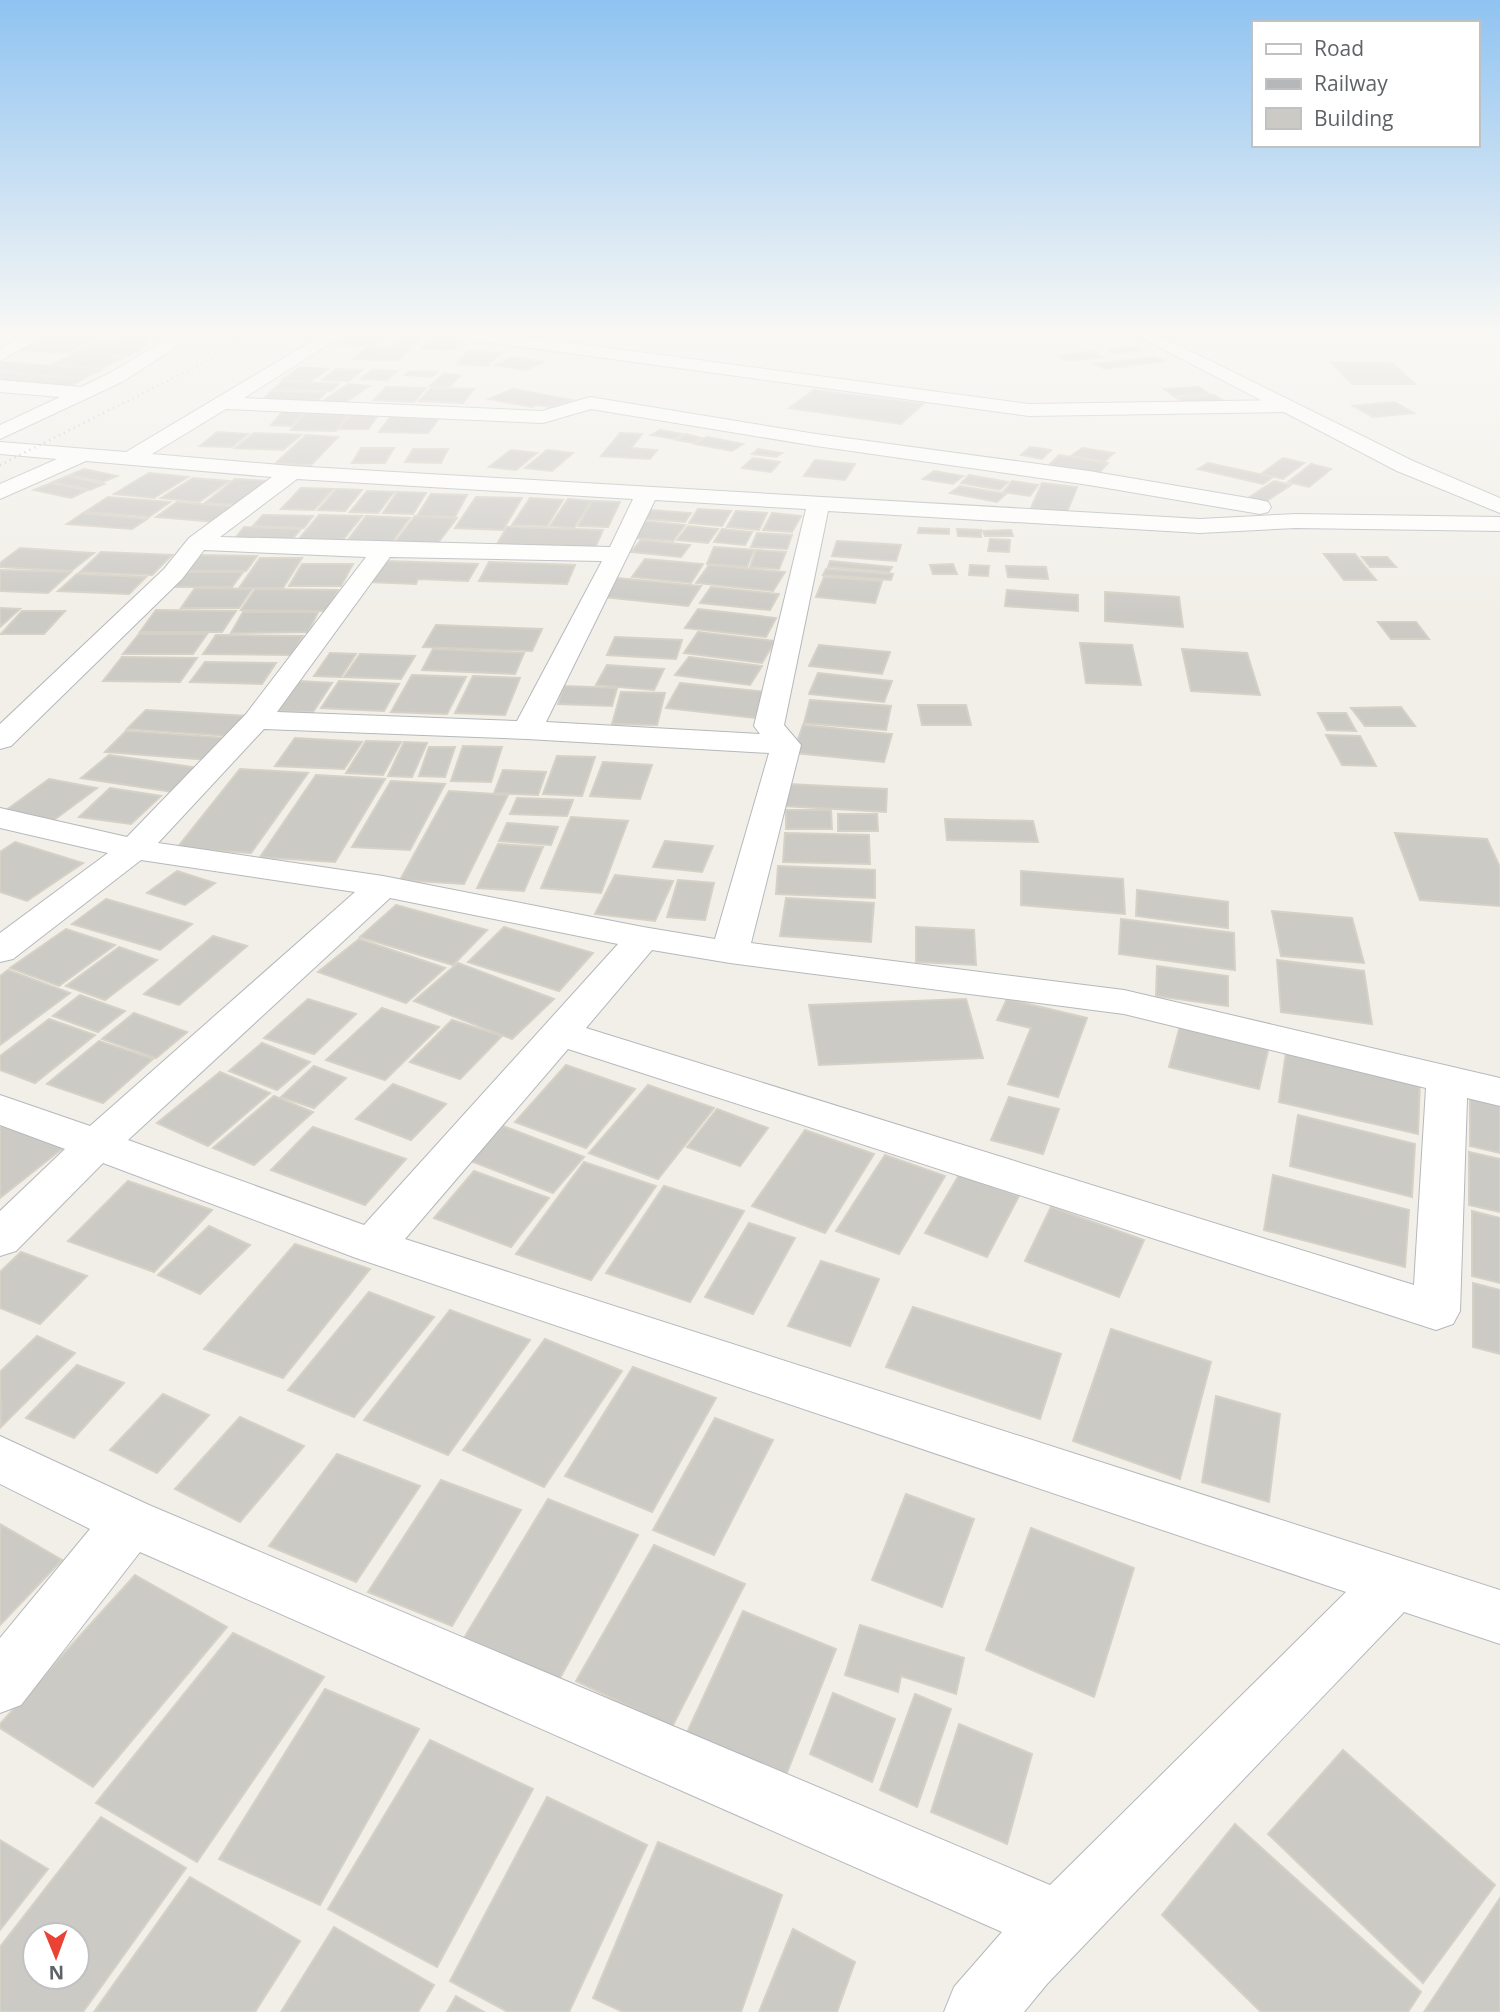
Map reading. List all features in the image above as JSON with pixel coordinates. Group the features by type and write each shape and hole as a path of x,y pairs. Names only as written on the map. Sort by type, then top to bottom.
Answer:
{"street":[{"path":"133,457 181,428"},
{"path":"742,428 1089,478 1288,512 1296,521"},
{"path":"1328,428 1438,482 1500,506"},
{"path":"1359,428 1428,463 1500,494"},
{"path":"0,448 292,472 1200,526 1296,521 1500,524"},
{"path":"0,492 84,454"},
{"path":"0,740 173,574 197,543 292,472"},
{"path":"527,730 647,494"},
{"path":"786,745 769,726 818,505"},
{"path":"197,543 383,550 618,554"},
{"path":"0,951 134,849 256,720 383,550"},
{"path":"256,720 527,730 786,745"},
{"path":"730,952 786,745"},
{"path":"0,818 134,849 383,886 643,938 730,952 1124,1002 1500,1092"},
{"path":"0,1239 97,1143 383,886"},
{"path":"372,1246 643,938"},
{"path":"560,1032 1436,1311 1447,1081"},
{"path":"0,1109 372,1246 1500,1618"},
{"path":"0,1459 130,1522 1061,1924"},
{"path":"0,1684 130,1522"},
{"path":"979,2012 1023,1960 1394,1583"}],"building":[{"path":"293,428 338,428 336,431 291,430"},
{"path":"340,428 369,428 368,429"},
{"path":"382,428 432,428 428,433 379,432"},
{"path":"660,430 682,434 674,439 651,435"},
{"path":"217,432 248,434 232,447 200,446"},
{"path":"254,433 301,435 283,450 235,448"},
{"path":"620,433 642,434 631,448 657,450 650,459 601,456"},
{"path":"686,434 702,438 693,443 676,440"},
{"path":"306,435 338,437 311,465 276,463"},
{"path":"707,437 743,444 732,451 695,444"},
{"path":"1030,447 1051,450 1042,459 1021,455"},
{"path":"361,448 394,448 385,463 352,463"},
{"path":"1082,448 1114,453 1104,462 1071,456"},
{"path":"413,449 448,449 441,463 405,462"},
{"path":"758,449 782,453 776,457 752,454"},
{"path":"511,450 537,453 516,470 489,467"},
{"path":"547,450 573,453 552,471 525,468"},
{"path":"1059,455 1108,463 1099,473 1049,465"},
{"path":"753,458 780,462 771,472 742,468"},
{"path":"1283,458 1304,463 1283,479 1261,474"},
{"path":"815,460 855,464 845,480 804,476"},
{"path":"1208,463 1273,477 1263,484 1198,469"},
{"path":"1311,464 1331,469 1309,487 1288,482"},
{"path":"84,469 117,476 103,482 70,475"},
{"path":"934,471 963,476 953,484 923,479"},
{"path":"149,473 188,477 154,498 114,494"},
{"path":"969,475 1008,482 1000,490 961,483"},
{"path":"67,476 104,484 90,490 53,482"},
{"path":"193,478 229,481 199,502 161,498"},
{"path":"235,479 269,481 240,505 205,503"},
{"path":"1012,481 1038,485 1030,496 1003,492"},
{"path":"1274,481 1291,485 1262,504 1245,500"},
{"path":"51,483 88,490 71,498 34,490"},
{"path":"1042,483 1077,487 1067,512 1031,508"},
{"path":"960,486 1006,494 997,502 950,493"},
{"path":"301,488 333,489 314,510 281,509"},
{"path":"336,489 362,490 345,511 318,510"},
{"path":"367,491 394,492 378,513 350,512"},
{"path":"397,492 426,493 413,514 383,513"},
{"path":"431,494 467,495 455,517 417,516"},
{"path":"108,497 170,502 149,517 85,512"},
{"path":"476,497 522,498 503,530 455,528"},
{"path":"530,498 563,500 547,526 512,525"},
{"path":"568,499 591,501 574,528 550,526"},
{"path":"592,501 620,502 608,527 578,526"},
{"path":"177,502 237,507 217,522 156,517"},
{"path":"698,509 731,511 722,526 689,523"},
{"path":"650,510 691,513 685,522 644,519"},
{"path":"736,511 767,513 759,530 727,527"},
{"path":"83,513 147,519 132,529 67,524"},
{"path":"772,513 801,516 792,532 763,530"},
{"path":"263,515 313,516 304,528 253,526"},
{"path":"319,515 362,516 342,541 298,540"},
{"path":"366,516 410,518 392,542 347,541"},
{"path":"415,516 457,518 437,544 395,542"},
{"path":"644,521 685,525 673,541 632,538"},
{"path":"688,526 718,529 708,543 677,540"},
{"path":"244,527 301,529 290,542 233,541"},
{"path":"507,527 603,530 595,548 497,544"},
{"path":"919,528 949,529 949,534 918,533"},
{"path":"722,529 752,532 745,545 714,542"},
{"path":"957,529 981,530 981,537 958,536"},
{"path":"1011,530 1013,536 985,536 983,531"},
{"path":"757,533 792,535 787,549 751,547"},
{"path":"990,539 1010,540 1009,552 988,551"},
{"path":"641,540 690,545 681,557 631,552"},
{"path":"837,541 901,545 896,561 832,556"},
{"path":"714,547 754,550 747,567 707,564"},
{"path":"20,548 94,553 71,571 0,567 0,563"},
{"path":"756,550 786,552 779,569 750,567"},
{"path":"101,552 172,555 152,575 80,572"},
{"path":"1324,554 1355,554 1376,580 1344,580"},
{"path":"197,555 257,556 246,571 185,571"},
{"path":"1362,557 1387,557 1396,567 1370,567"},
{"path":"260,558 302,558 283,588 239,588"},
{"path":"645,559 703,564 691,583 632,577"},
{"path":"385,561 478,564 468,581 418,579 416,584 370,582"},
{"path":"830,561 892,567 889,572 828,567"},
{"path":"489,562 575,565 567,584 479,581"},
{"path":"302,564 353,564 341,586 289,586"},
{"path":"953,564 957,574 933,574 930,565"},
{"path":"709,565 785,572 773,591 696,583"},
{"path":"970,565 989,566 988,576 969,575"},
{"path":"1006,566 1046,567 1048,579 1008,577"},
{"path":"826,569 893,574 891,580 823,575"},
{"path":"0,570 71,572 48,593 0,591"},
{"path":"184,572 243,572 232,587 173,587"},
{"path":"77,574 146,577 129,594 58,591"},
{"path":"824,577 882,581 875,603 816,597"},
{"path":"617,578 701,586 688,606 603,597"},
{"path":"711,587 779,594 770,610 700,603"},
{"path":"195,588 252,589 239,608 181,608"},
{"path":"255,589 338,590 327,611 241,610"},
{"path":"1007,590 1078,595 1078,611 1005,606"},
{"path":"1105,592 1179,597 1183,627 1105,621"},
{"path":"0,608 20,609 0,627"},
{"path":"698,609 776,618 766,637 685,628"},
{"path":"156,610 236,611 222,632 140,632"},
{"path":"22,611 65,611 44,634 1,634"},
{"path":"243,612 318,612 308,632 231,633"},
{"path":"1378,622 1416,622 1429,639 1391,639"},
{"path":"436,625 542,629 532,651 423,647"},
{"path":"698,632 775,641 762,663 684,653"},
{"path":"139,634 207,634 193,654 123,654"},
{"path":"216,635 303,636 292,655 203,654"},
{"path":"615,637 682,640 676,659 607,655"},
{"path":"1080,643 1132,645 1141,685 1086,683"},
{"path":"819,645 890,652 882,674 809,666"},
{"path":"433,649 524,653 515,674 422,670"},
{"path":"1182,649 1247,653 1260,695 1191,691"},
{"path":"330,653 356,654 341,677 314,676"},
{"path":"360,654 415,656 401,679 344,677"},
{"path":"122,657 197,658 180,682 103,681"},
{"path":"689,657 762,666 750,685 675,675"},
{"path":"205,662 276,663 262,684 190,682"},
{"path":"607,665 664,669 654,690 596,685"},
{"path":"818,673 892,681 884,702 809,694"},
{"path":"412,675 466,677 447,714 391,712"},
{"path":"473,676 520,678 505,715 455,713"},
{"path":"298,681 332,683 313,712 278,711"},
{"path":"339,681 399,684 384,711 321,708"},
{"path":"680,683 767,692 755,718 666,708"},
{"path":"564,686 617,688 612,706 558,704"},
{"path":"621,692 665,693 657,725 612,724"},
{"path":"810,700 891,706 886,730 804,723"},
{"path":"918,705 966,705 971,725 922,725"},
{"path":"1401,707 1415,726 1365,726 1351,708"},
{"path":"146,710 246,716 229,736 127,729"},
{"path":"1318,713 1346,713 1356,731 1327,730"},
{"path":"803,725 892,734 884,762 793,753"},
{"path":"126,731 228,738 209,760 105,752"},
{"path":"1326,735 1360,736 1376,766 1342,765"},
{"path":"295,738 362,742 344,769 275,766"},
{"path":"366,741 401,742 383,775 346,773"},
{"path":"404,742 427,743 412,777 388,776"},
{"path":"463,746 502,747 491,782 451,781"},
{"path":"429,747 455,747 445,777 419,776"},
{"path":"109,755 199,768 173,792 81,778"},
{"path":"557,756 595,757 582,796 543,794"},
{"path":"603,762 652,765 640,799 590,796"},
{"path":"240,769 308,773 251,853 177,848"},
{"path":"503,770 546,772 538,795 494,793"},
{"path":"316,775 385,779 335,862 260,857"},
{"path":"49,779 97,788 54,820 5,811"},
{"path":"391,781 445,784 410,850 352,847"},
{"path":"788,784 887,789 886,812 784,806"},
{"path":"110,788 161,796 131,824 79,817"},
{"path":"449,791 508,795 464,884 400,880"},
{"path":"517,798 573,800 567,816 510,814"},
{"path":"786,810 831,810 832,829 786,829"},
{"path":"838,814 877,814 878,831 838,831"},
{"path":"571,817 628,821 601,893 541,888"},
{"path":"945,819 1033,821 1038,842 947,840"},
{"path":"507,823 558,827 551,845 499,841"},
{"path":"785,833 869,835 870,864 783,862"},
{"path":"1395,833 1487,839 1500,867 1500,906 1420,900"},
{"path":"665,841 713,846 702,872 653,867"},
{"path":"15,842 83,863 27,901 0,892 0,852"},
{"path":"498,844 543,847 524,891 477,888"},
{"path":"778,866 875,870 875,898 776,894"},
{"path":"177,871 215,883 185,905 147,893"},
{"path":"1021,871 1123,879 1125,914 1021,905"},
{"path":"615,875 673,881 655,921 595,914"},
{"path":"678,880 714,883 705,920 667,917"},
{"path":"1137,890 1228,902 1228,928 1136,916"},
{"path":"786,898 874,903 871,942 780,936"},
{"path":"106,899 192,924 160,950 72,924"},
{"path":"396,905 487,930 453,965 360,937"},
{"path":"1272,911 1352,918 1364,963 1281,956"},
{"path":"1121,919 1234,933 1235,970 1119,954"},
{"path":"504,927 593,953 559,991 468,962"},
{"path":"916,927 974,930 976,965 916,962"},
{"path":"66,929 115,945 59,986 10,968"},
{"path":"213,936 247,946 179,1005 144,994"},
{"path":"359,939 445,968 406,1003 318,972"},
{"path":"119,947 157,960 105,1000 66,986"},
{"path":"1277,960 1364,971 1372,1024 1281,1012"},
{"path":"458,963 554,999 512,1039 414,1001"},
{"path":"1157,966 1228,976 1228,1006 1156,996"},
{"path":"8,970 70,993 0,1045 0,976"},
{"path":"80,995 125,1011 98,1032 53,1016"},
{"path":"308,999 356,1014 314,1054 264,1038"},
{"path":"966,999 983,1058 819,1065 809,1005"},
{"path":"1007,999 1087,1018 1058,1097 1008,1084 1031,1028 997,1020"},
{"path":"382,1008 439,1027 385,1080 326,1060"},
{"path":"134,1013 187,1032 156,1058 102,1039"},
{"path":"49,1019 95,1035 35,1083 0,1070 0,1056"},
{"path":"452,1020 502,1036 460,1079 410,1062"},
{"path":"1180,1026 1269,1046 1259,1089 1169,1067"},
{"path":"99,1041 153,1059 103,1103 47,1084"},
{"path":"262,1043 310,1062 277,1090 229,1071"},
{"path":"1286,1052 1420,1081 1418,1134 1279,1102"},
{"path":"566,1065 635,1089 586,1148 515,1122"},
{"path":"314,1066 346,1078 314,1108 281,1097"},
{"path":"220,1072 270,1093 208,1146 157,1123"},
{"path":"393,1084 446,1104 411,1140 356,1119"},
{"path":"648,1085 714,1108 658,1179 589,1153"},
{"path":"1470,1095 1500,1101 1500,1153 1470,1146"},
{"path":"274,1096 313,1112 254,1165 213,1148"},
{"path":"1009,1097 1059,1109 1043,1154 991,1140"},
{"path":"717,1109 768,1128 740,1166 687,1147"},
{"path":"1298,1115 1415,1144 1412,1197 1290,1166"},
{"path":"0,1123 63,1148 0,1198"},
{"path":"503,1126 584,1157 553,1193 471,1161"},
{"path":"313,1127 406,1159 365,1205 271,1170"},
{"path":"805,1130 874,1154 825,1233 752,1206"},
{"path":"1469,1152 1500,1159 1500,1212 1469,1205"},
{"path":"885,1155 945,1176 899,1254 836,1231"},
{"path":"584,1162 656,1186 591,1280 516,1254"},
{"path":"474,1171 549,1198 511,1247 434,1218"},
{"path":"959,1175 1019,1196 987,1257 925,1233"},
{"path":"1273,1175 1409,1210 1405,1267 1264,1230"},
{"path":"128,1181 212,1210 154,1272 68,1241"},
{"path":"664,1186 744,1211 690,1302 606,1273"},
{"path":"1051,1207 1144,1240 1119,1297 1025,1261"},
{"path":"1472,1211 1500,1218 1500,1283 1472,1276"},
{"path":"749,1223 795,1238 753,1314 705,1297"},
{"path":"209,1226 250,1245 200,1294 158,1275"},
{"path":"295,1244 370,1269 283,1378 204,1349"},
{"path":"21,1252 87,1276 40,1324 0,1308 0,1272"},
{"path":"821,1261 879,1279 850,1346 788,1326"},
{"path":"1473,1283 1500,1290 1500,1354 1473,1347"},
{"path":"369,1292 434,1317 354,1417 288,1390"},
{"path":"913,1307 1061,1354 1040,1419 886,1367"},
{"path":"450,1310 530,1340 448,1455 364,1420"},
{"path":"1111,1329 1211,1362 1180,1479 1073,1441"},
{"path":"37,1336 75,1353 1,1427 0,1372"},
{"path":"545,1339 622,1371 544,1487 463,1450"},
{"path":"77,1365 124,1383 74,1438 26,1418"},
{"path":"633,1367 716,1398 652,1512 565,1476"},
{"path":"163,1394 209,1415 157,1473 110,1450"},
{"path":"1216,1396 1280,1414 1269,1502 1202,1482"},
{"path":"240,1417 304,1446 240,1522 175,1489"},
{"path":"715,1418 773,1440 714,1555 653,1530"},
{"path":"337,1454 420,1486 356,1582 269,1546"},
{"path":"441,1480 521,1510 452,1626 368,1592"},
{"path":"906,1494 974,1519 942,1607 872,1580"},
{"path":"548,1499 638,1535 559,1680 464,1638"},
{"path":"0,1524 62,1560 0,1625"},
{"path":"1031,1528 1134,1568 1094,1697 986,1650"},
{"path":"654,1545 745,1584 672,1727 576,1681"},
{"path":"135,1575 227,1627 93,1787 0,1728 0,1724"},
{"path":"743,1611 836,1649 784,1780 685,1737"},
{"path":"860,1625 964,1658 956,1694 901,1676 898,1692 845,1675"},
{"path":"233,1633 324,1677 197,1862 96,1803"},
{"path":"325,1689 419,1729 320,1905 219,1859"},
{"path":"833,1693 895,1719 872,1782 810,1754"},
{"path":"915,1694 951,1709 917,1807 880,1790"},
{"path":"959,1724 1032,1754 1007,1844 931,1812"},
{"path":"430,1740 533,1789 437,1967 328,1909"},
{"path":"1343,1750 1495,1885 1423,1983 1268,1834"},
{"path":"547,1797 647,1845 569,2012 508,2012 450,1981"},
{"path":"101,1817 186,1868 83,2012 0,2012 0,1947"},
{"path":"1235,1824 1421,1992 1408,2012 1261,2012 1162,1915"},
{"path":"0,1840 48,1869 0,1930"},
{"path":"658,1842 782,1895 741,2012 623,2012 593,1998"},
{"path":"190,1877 300,1941 255,2012 94,2012"},
{"path":"1500,1898 1500,2012 1424,2012"},
{"path":"334,1927 434,1985 418,2012 281,2012"},
{"path":"793,1929 855,1962 837,2012 759,2012"},
{"path":"456,1996 484,2012 447,2012"}],"railway":[{"path":"0,465 74,428"}]}
